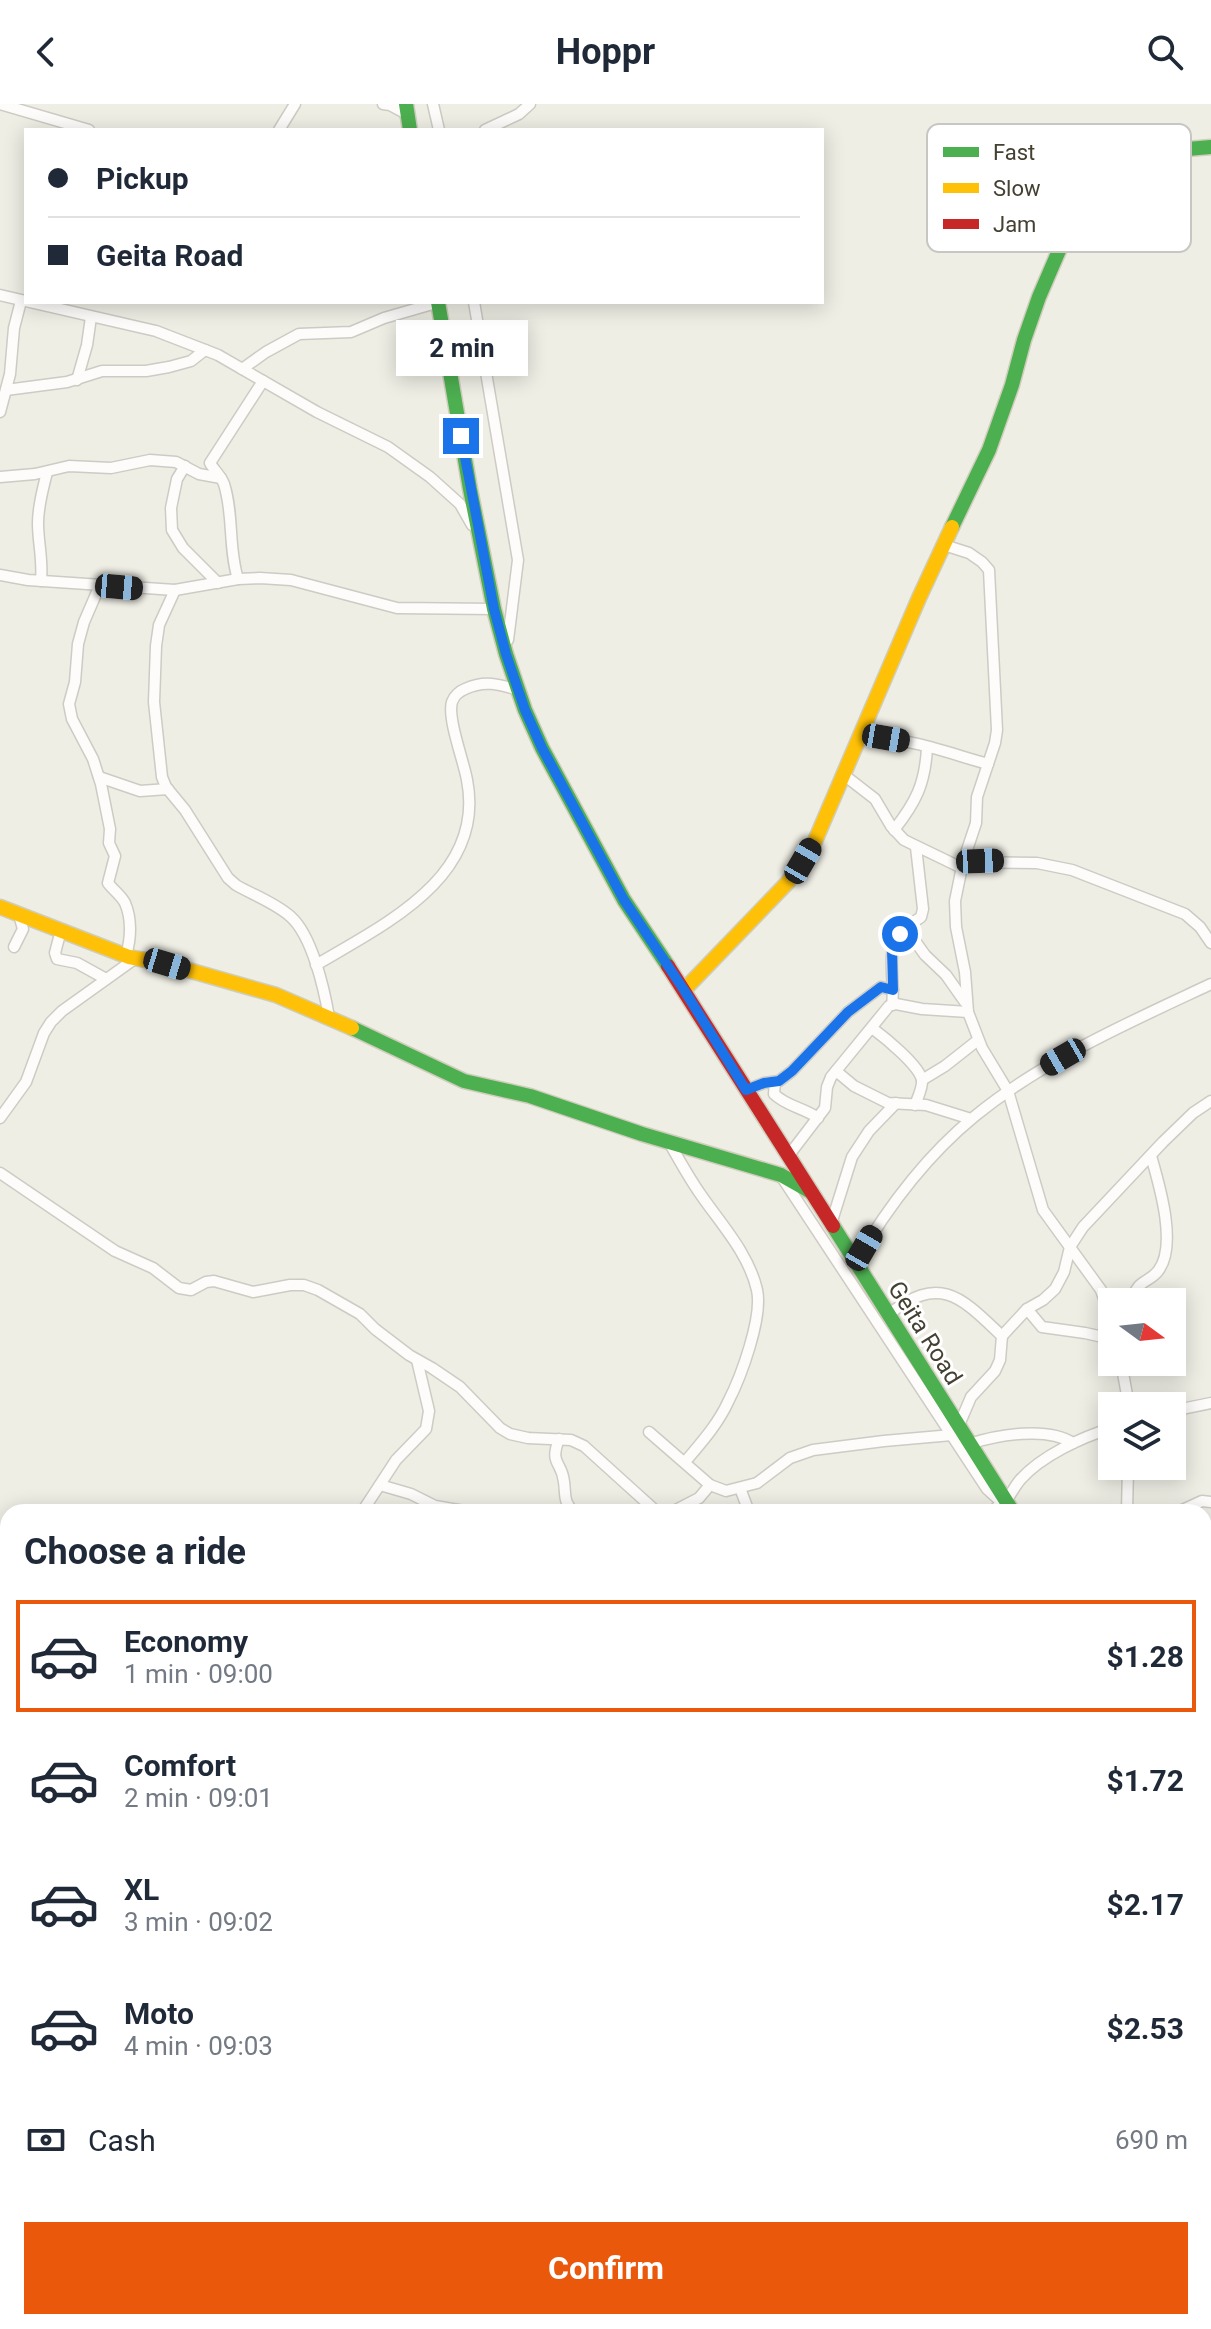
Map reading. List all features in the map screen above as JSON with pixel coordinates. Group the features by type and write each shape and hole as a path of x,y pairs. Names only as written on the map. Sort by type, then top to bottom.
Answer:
{"main road":[{"path":"1191,149 1211,147"},
{"path":"684,990 763,909 803,861 815,841 919,598 989,450 1039,297 1058,252"},
{"name":"Geita Road","path":"438,304 494,609 518,690 542,748 624,900 789,1155 955,1431 969,1444 1005,1504"},
{"path":"0,907 131,957 243,984 329,1017 464,1081 531,1096 781,1175 811,1192"}],"street":[{"path":"0,104 82,128"},
{"path":"280,128 295,104"},
{"path":"383,104 406,109"},
{"path":"433,104 439,128"},
{"path":"489,128 519,114 530,104"},
{"path":"0,295 24,302"},
{"path":"0,412 12,364 14,328 21,301"},
{"path":"34,304 156,331 205,350 242,369 388,447 430,477 460,504 480,541"},
{"path":"242,369 299,334 351,332 384,318 433,304"},
{"path":"474,304 518,560 506,654"},
{"path":"77,380 91,317"},
{"path":"6,390 77,380 102,371 133,372 169,367 191,361 205,350"},
{"path":"238,579 225,490 210,463 263,381"},
{"path":"0,477 79,465 111,468 150,460 176,462 199,474 221,478"},
{"path":"185,466 177,479 171,508 172,530 183,548 218,583"},
{"path":"41,581 39,513 47,472"},
{"path":"944,545 969,553 989,570 997,730 977,797 976,823 956,893 955,913 965,972 967,1008"},
{"path":"0,575 41,581 175,590 238,579 291,580 397,608 494,609"},
{"path":"0,1118 26,1082 51,1022 131,957 124,902 108,879 115,856 109,843 110,829 99,777 72,719 69,704 75,682 78,644 100,585"},
{"path":"175,590 159,625 156,646 154,702 162,777 228,878 291,917 316,965 329,1017"},
{"path":"316,965 388,923 424,894 457,856 468,829 471,800 452,719 452,702 460,692 478,683 496,683 518,690"},
{"path":"860,740 886,738 988,764"},
{"path":"894,830 911,807 923,781 927,748"},
{"path":"844,775 875,799 894,830 916,847 962,865 1037,863 1072,870 1185,914 1200,927 1211,943"},
{"path":"99,777 145,792 168,789"},
{"path":"789,1155 825,1108 828,1082 892,1005 894,944 905,927 921,917 923,909 916,847"},
{"path":"14,947 23,929 19,915"},
{"path":"905,927 925,955 946,975 967,1008 978,1040 1008,1091 1043,1210 1100,1288"},
{"path":"61,930 55,953 57,959 82,965 106,979"},
{"path":"855,1263 892,1203 930,1159 971,1119 1008,1091 1080,1048 1211,984"},
{"path":"746,1090 775,1082 792,1071 831,1028 871,993 881,987 893,990"},
{"path":"892,1005 922,1009 967,1008"},
{"path":"872,1028 913,1066 922,1080"},
{"path":"915,1105 922,1080 978,1040"},
{"path":"836,1071 870,1095 888,1103 934,1107 971,1119"},
{"path":"775,1082 774,1094 779,1099 818,1118"},
{"path":"955,1431 971,1397 995,1371 1000,1360 1002,1336 1027,1309 1055,1289 1064,1272 1070,1247 1083,1227 1193,1113 1211,1101"},
{"path":"831,1224 852,1157 869,1131 896,1103"},
{"path":"669,1142 689,1177 724,1226 751,1272 758,1292 754,1329 728,1403 685,1462"},
{"path":"1138,1288 1157,1274 1164,1261 1166,1243 1164,1214 1151,1156"},
{"path":"0,1173 115,1251 153,1268 179,1288 191,1290 214,1281 253,1292 290,1285 304,1285 318,1290 360,1314 417,1360 460,1387 500,1428 528,1438 571,1440 584,1446 648,1504"},
{"path":"781,1175 955,1431 987,1489 1004,1504"},
{"path":"888,1315 913,1297 945,1294 963,1301 1002,1336"},
{"path":"1027,1309 1042,1327 1098,1336"},
{"path":"367,1504 396,1460 426,1429 429,1421 417,1360"},
{"path":"1186,1408 1211,1403"},
{"path":"649,1432 710,1485 726,1491 757,1483 790,1458 813,1450 955,1431"},
{"path":"969,1444 993,1436 1039,1433 1064,1437 1073,1443"},
{"path":"1008,1504 1020,1479 1073,1443 1098,1433"},
{"path":"559,1439 554,1453 555,1462 564,1481 564,1500 567,1504"},
{"path":"1127,1504 1128,1480"},
{"path":"380,1485 431,1504"},
{"path":"687,1504 699,1498 710,1485"},
{"path":"740,1488 746,1504"}],"traffic: fast":[{"path":"406,104 410,128"},
{"path":"1191,149 1211,147"},
{"path":"952,527 989,450 1039,297 1058,252"},
{"path":"438,304 494,609 525,710 542,748 624,900 668,966"},
{"path":"352,1028 464,1081 530,1096 642,1134 781,1175 811,1192"},
{"path":"833,1226 1008,1504"}],"traffic: slow":[{"path":"684,990 788,882 815,841 952,527"},
{"path":"0,907 129,957 167,964 276,995 352,1028"}],"traffic: jam":[{"path":"668,966 833,1226"}],"route":[{"path":"461,436 494,609 525,710 542,748 624,900 746,1090 779,1081 871,993 881,987 893,990 892,951 900,934"}]}
